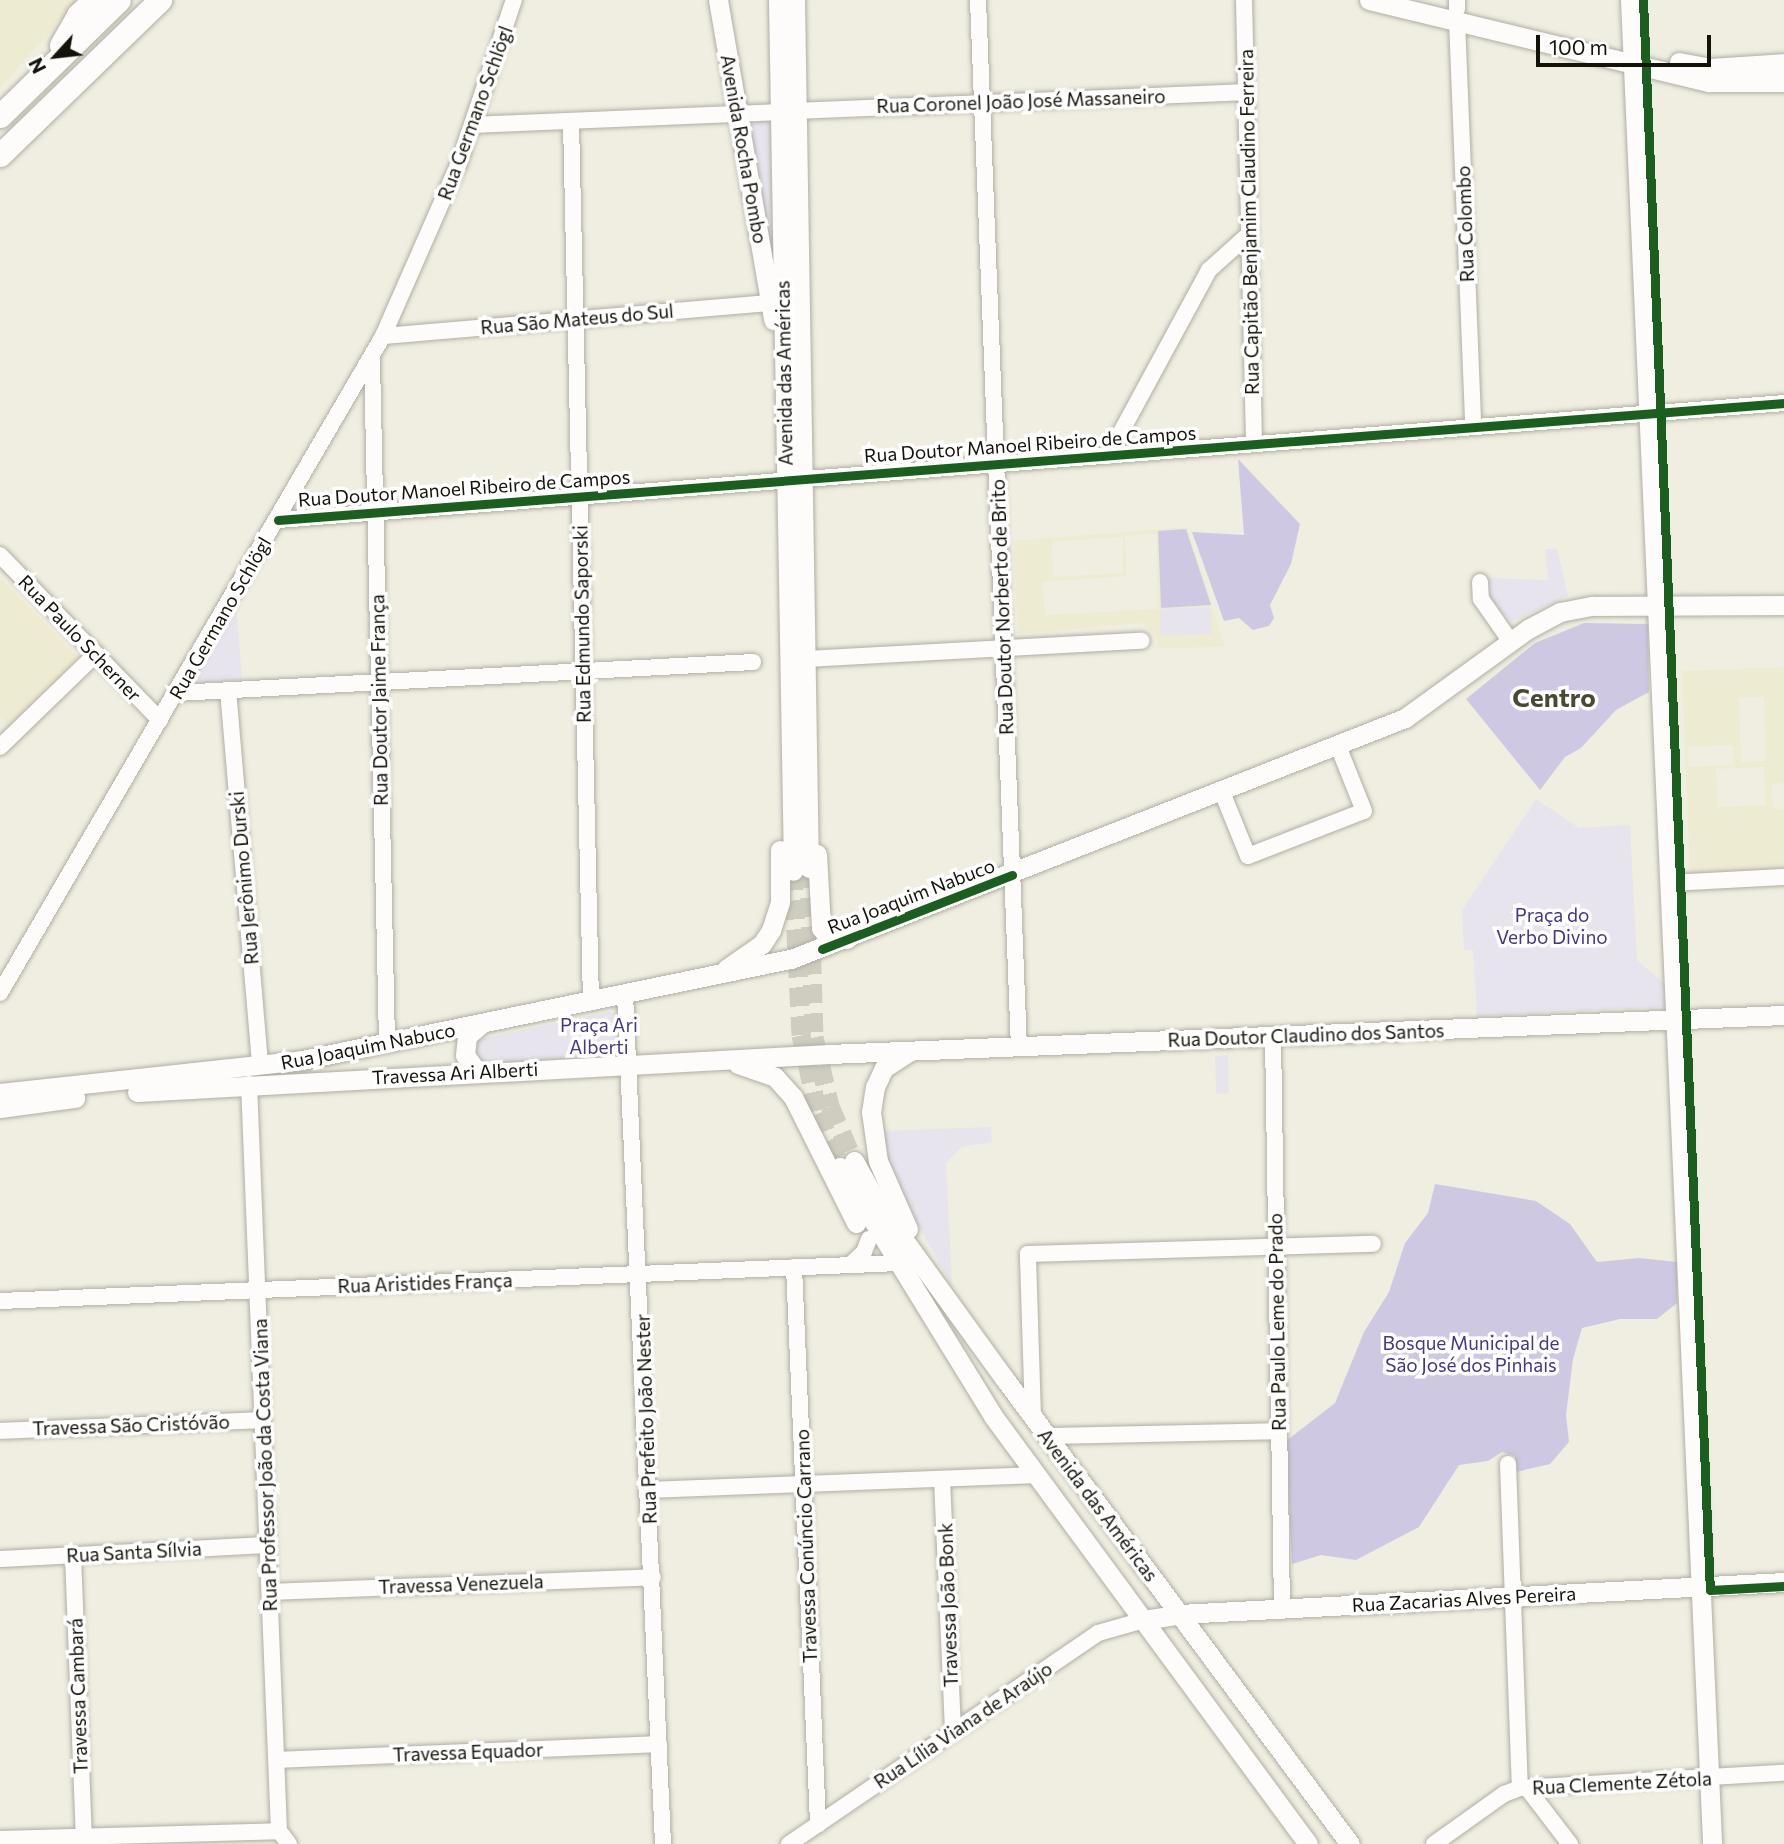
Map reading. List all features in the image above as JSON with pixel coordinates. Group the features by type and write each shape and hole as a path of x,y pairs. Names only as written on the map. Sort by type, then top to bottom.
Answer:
{"highway":[{"path":"48,69 78,15 94,0"},
{"path":"0,116 119,0"},
{"path":"0,155 160,0"}],"main road":[{"name":"Avenida Rocha Pombo","path":"718,0 784,380"},
{"name":"Avenida das Américas","path":"778,0 788,112 801,869"},
{"name":"Avenida das Américas","path":"795,0 788,112 784,380 794,480 805,659 797,692"},
{"path":"1369,0 1457,10"},
{"path":"1419,0 1633,58 1709,82 1784,82"},
{"path":"1630,0 1712,1844"},
{"path":"1633,58 1709,68 1784,63"},
{"name":"Rua Joaquim Nabuco","path":"1,1096 261,1066 591,1002 791,959 850,939 1338,746 1427,706 1544,620 1576,608 1784,605"},
{"path":"797,692 815,760 819,919 828,937 850,939"},
{"path":"712,977 762,944 778,914 780,794 797,692"},
{"name":"Rua Doutor Claudino dos Santos","path":"829,1054 1784,1015"},
{"path":"481,1024 464,1045 469,1063 484,1072"},
{"path":"430,1034 442,1036 453,1050 453,1059 439,1074"},
{"path":"913,1050 891,1062 877,1079 872,1129 886,1182 927,1268"},
{"name":"Travessa Ari Alberti","path":"249,1084 829,1054"},
{"path":"720,1060 762,1070 786,1087 838,1194 869,1240 897,1261"},
{"name":"Rua Joaquim Nabuco","path":"1,1096 249,1084"},
{"name":"Avenida das Américas","path":"1307,1844 970,1382 897,1261 847,1164 927,1268 1033,1417 1350,1844"},
{"name":"Rua Zacarias Alves Pereira","path":"1144,1620 1180,1614 1784,1582"}],"street":[{"name":"Rua Germano Schlögl","path":"0,993 383,336 473,125 514,0"},
{"name":"Rua Doutor Norberto de Brito","path":"978,0 1019,1046"},
{"name":"Rua Capitão Benjamim Claudino Ferreira","path":"1244,0 1254,444"},
{"name":"Rua Colombo","path":"1457,10 1473,427"},
{"name":"Rua Coronel João José Massaneiro","path":"473,125 1246,92"},
{"name":"Rua Edmundo Saporski","path":"571,121 591,1002"},
{"path":"1108,456 1209,270 1249,234"},
{"name":"Rua São Mateus do Sul","path":"383,336 770,303"},
{"name":"Rua Doutor Jaime França","path":"372,357 387,1043"},
{"name":"Rua Doutor Manoel Ribeiro de Campos","path":"278,520 1784,403"},
{"name":"Rua Paulo Scherner","path":"0,555 160,720"},
{"path":"1480,582 1481,599 1511,642"},
{"path":"805,659 1142,641"},
{"path":"0,747 96,654"},
{"path":"177,693 753,662"},
{"name":"Rua Jerônimo Durski","path":"228,690 261,1066"},
{"path":"1222,792 1248,856 1364,811 1338,746"},
{"path":"1669,883 1784,877"},
{"name":"Rua Prefeito João Nester","path":"625,995 632,1064 663,1844"},
{"name":"Rua Paulo Leme do Prado","path":"1273,1036 1282,1608"},
{"name":"Rua Professor João da Costa Viana","path":"249,1084 276,1760 284,1837"},
{"path":"850,1265 864,1252 869,1240"},
{"path":"1033,1417 1028,1254 1373,1244"},
{"name":"Rua Aristides França","path":"0,1301 897,1261"},
{"name":"Travessa Conúncio Carrano","path":"794,1267 818,1824"},
{"name":"Travessa São Cristóvão","path":"0,1431 263,1420"},
{"path":"1047,1436 1279,1431"},
{"path":"1508,1464 1523,1788 1570,1844"},
{"path":"649,1490 1037,1475"},
{"name":"Travessa João Bonk","path":"943,1479 953,1732"},
{"name":"Rua Santa Sílvia","path":"0,1559 268,1545"},
{"name":"Travessa Cambará","path":"73,1555 84,1837"},
{"name":"Travessa Venezuela","path":"270,1592 653,1577"},
{"name":"Rua Lília Viana de Araújo","path":"789,1844 1098,1633 1144,1620"},
{"name":"Travessa Equador","path":"276,1760 659,1744"},
{"name":"Rua Clemente Zétola","path":"1434,1844 1504,1794 1523,1788 1784,1773"},
{"path":"158,1844 173,1834"},
{"path":"0,1839 173,1834 284,1837"}],"shaded area":[{"path":"0,0 79,0 0,88"},
{"path":"1187,527 1225,647 1158,648 1156,636 1142,623 1018,634 1013,541","holes":["1156,534 1158,609 1045,615 1042,582 1127,576 1125,536","1123,537 1123,573 1053,577 1052,542"]},
{"path":"0,577 78,658 8,726 0,717"},
{"path":"1784,667 1784,783 1772,784 1773,809 1784,809 1784,870 1690,873 1682,671","holes":["1764,697 1766,761 1741,762 1739,698","1733,745 1733,765 1688,767 1687,747","1764,767 1766,805 1718,807 1716,769"]}],"green space":[{"path":"772,119 775,290 745,120"},
{"path":"1238,459 1300,524 1291,564 1270,605 1274,618 1269,626 1253,630 1239,618 1224,621 1192,532 1244,535"},
{"path":"1186,529 1211,605 1161,608 1158,531"},
{"path":"1545,549 1557,549 1568,596 1511,622 1490,597 1487,578 1548,580"},
{"path":"236,604 242,680 191,683"},
{"path":"1210,607 1212,634 1161,636 1160,609"},
{"path":"1584,623 1648,624 1649,692 1616,710 1581,748 1565,757 1540,790 1466,699 1535,643"},
{"name":"Praça do Verbo Divino","path":"1536,799 1579,828 1630,825 1637,960 1665,984 1666,1007 1477,1016 1473,950 1464,950 1462,910"},
{"name":"Praça Ari Alberti","path":"609,1012 616,1013 619,1020 618,1057 483,1063 473,1059 475,1041 480,1039"},
{"path":"1228,1055 1229,1093 1216,1094 1215,1056"},
{"path":"991,1127 992,1142 961,1147 946,1163 952,1286 908,1207 890,1168 882,1131"},
{"name":"Bosque Municipal de São José dos Pinhais","path":"1435,1184 1536,1201 1570,1224 1597,1262 1639,1258 1677,1262 1677,1303 1657,1319 1620,1319 1582,1328 1573,1359 1566,1415 1569,1442 1550,1464 1516,1472 1515,1456 1502,1452 1488,1461 1459,1465 1419,1527 1356,1560 1321,1555 1292,1564 1286,1441 1335,1403 1364,1332 1389,1292 1405,1243 1428,1213"}],"tunnel":[{"path":"809,868 814,1037 830,1106 854,1161"},
{"path":"793,871 801,1035 818,1113 840,1167"}],"cycle path":[{"path":"1643,0 1710,1590 1784,1586"},
{"path":"278,520 1784,403"},
{"path":"822,949 1012,875"}],"district":[{"name":"Centro","path":"1554,697"}]}
